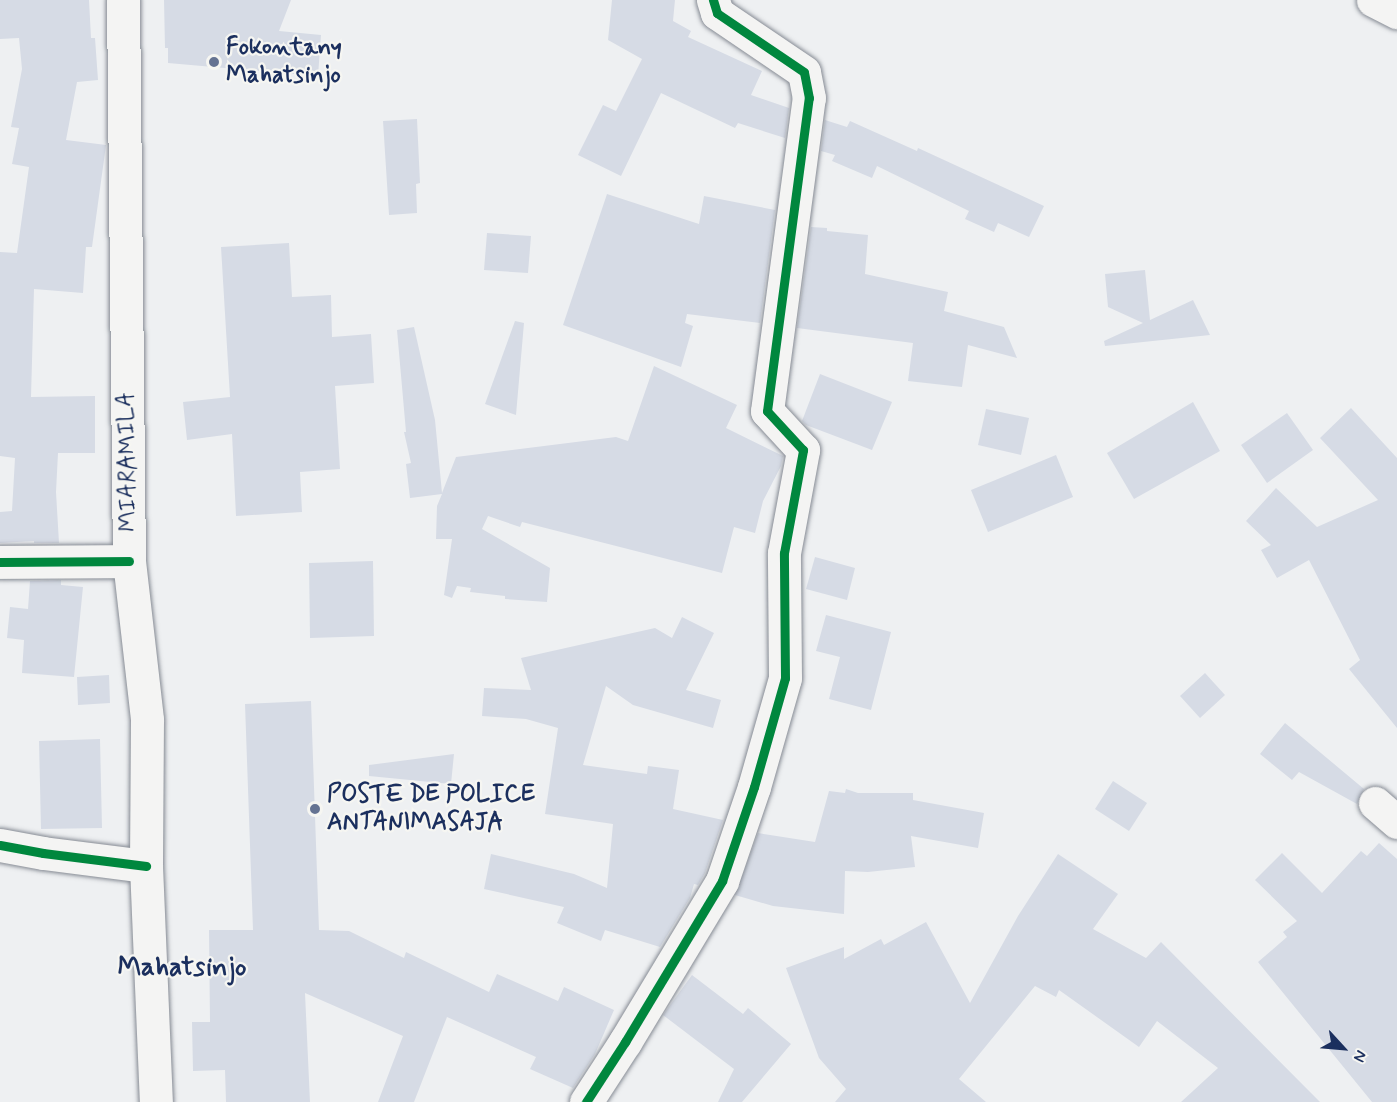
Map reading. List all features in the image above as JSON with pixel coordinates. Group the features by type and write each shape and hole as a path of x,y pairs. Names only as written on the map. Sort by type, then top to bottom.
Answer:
{"street":[{"name":"MIARAMILA","path":"123,0 129,561 147,720 146,866 156,1102"},
{"path":"586,1102 625,1042 722,880 754,787 785,678 784,553 803,450 767,411 809,98 804,72 717,13 713,0"},
{"path":"1373,0 1397,12"},
{"path":"0,562 129,561"},
{"path":"0,845 146,866"}],"building":[{"path":"0,0 89,0 91,38 95,38 98,80 77,82 66,140 106,145 92,247 86,247 83,293 34,289 31,397 95,396 95,453 58,453 56,492 59,543 34,543 34,541 0,543 0,512 12,511 15,458 0,456 0,252 17,253 29,167 12,164 19,128 11,127 22,69 19,38 0,39"},
{"path":"164,0 291,0 279,31 321,35 318,76 168,63 168,48 165,48"},
{"path":"612,0 675,0 673,21 691,31 688,37 762,71 751,95 789,108 785,138 738,123 735,128 661,93 621,176 578,155 603,105 616,111 642,59 608,40"},
{"path":"417,119 420,183 416,184 417,213 389,215 383,121"},
{"path":"825,120 847,127 850,121 917,151 918,148 1044,206 1029,237 998,223 994,232 965,219 969,211 877,166 872,178 832,161 835,155 821,151"},
{"path":"607,194 699,224 704,196 775,210 760,323 687,314 685,323 693,326 681,367 563,325"},
{"path":"811,227 868,235 865,274 948,292 944,311 1004,327 1017,358 968,345 962,387 908,381 913,343 797,328"},
{"path":"487,233 531,236 528,273 484,270"},
{"path":"289,243 292,297 331,295 332,337 371,334 374,383 335,386 340,469 300,472 302,512 236,516 232,434 187,440 183,402 230,397 221,247"},
{"path":"1145,270 1150,320 1193,300 1210,335 1105,346 1104,341 1143,323 1108,307 1105,274"},
{"path":"515,321 524,323 516,415 485,404"},
{"path":"414,327 435,420 442,493 456,457 616,437 628,441 654,366 737,405 726,428 783,456 781,466 763,501 755,533 734,527 722,573 522,522 520,527 488,516 482,529 550,568 547,602 505,599 505,596 470,592 471,588 457,586 452,598 444,595 452,539 436,539 437,506 442,494 410,498 406,464 411,463 404,432 406,432 397,330"},
{"path":"820,374 892,402 872,450 806,425 802,421"},
{"path":"1193,402 1220,451 1134,499 1107,453"},
{"path":"1351,408 1397,458 1397,728 1349,669 1360,660 1309,560 1277,578 1261,550 1271,545 1246,521 1276,488 1317,527 1378,500 1320,438"},
{"path":"986,409 1029,418 1021,455 978,445"},
{"path":"1287,413 1313,450 1267,483 1241,445"},
{"path":"1056,455 1073,497 988,532 971,490"},
{"path":"815,557 855,568 847,600 806,589"},
{"path":"373,561 374,636 310,638 309,563"},
{"path":"61,580 61,585 83,587 74,677 22,673 24,640 7,638 10,607 28,609 30,581"},
{"path":"826,615 891,632 871,710 829,699 840,657 816,651"},
{"path":"682,617 714,633 686,690 721,700 713,728 633,705 606,686 583,765 647,774 648,766 679,770 673,809 723,820 705,873 698,885 694,884 690,898 660,947 605,930 601,941 557,923 564,907 484,889 491,854 574,874 607,888 613,824 545,814 558,728 526,719 482,716 484,688 531,690 521,658 655,628 672,638"},
{"path":"1205,673 1225,695 1200,718 1180,696"},
{"path":"109,675 110,703 78,705 77,677"},
{"path":"311,701 319,930 349,931 404,958 406,952 489,992 497,974 558,1001 564,987 614,1010 595,1054 573,1088 530,1069 536,1057 447,1017 414,1102 378,1102 403,1036 305,993 310,1102 226,1102 225,1070 193,1071 192,1022 210,1022 209,930 253,930 245,704"},
{"path":"1285,723 1364,789 1357,804 1299,772 1292,780 1260,754"},
{"path":"100,739 102,828 41,829 39,741"},
{"path":"454,754 451,784 369,776 369,765"},
{"path":"1113,781 1147,803 1129,831 1095,809"},
{"path":"846,789 858,793 913,793 913,800 984,813 978,848 911,836 915,867 868,872 845,871 844,914 773,906 735,895 758,833 815,842 829,791 845,793"},
{"path":"1379,843 1397,859 1397,1102 1372,1102 1258,962 1287,937 1283,932 1297,921 1255,880 1282,853 1322,893 1361,851 1367,856"},
{"path":"1058,854 1118,894 1093,929 1146,958 1161,942 1320,1102 1181,1102 1218,1068 1157,1021 1139,1047 1059,990 1056,997 1035,986 959,1079 986,1102 835,1102 846,1089 819,1058 786,968 844,947 844,959 881,939 884,945 926,922 970,1003 1018,916"},
{"path":"692,975 743,1014 748,1008 791,1044 742,1102 718,1102 734,1069 663,1015"}],"cycle path":[{"path":"586,1102 722,881 754,787 785,678 784,553 803,450 767,411 809,98 804,72 717,13 713,0"},
{"path":"0,562 129,561"},
{"path":"0,845 146,866"}],"place":[{"name":"Fokontany Mahatsinjo","path":"214,62"},
{"name":"POSTE DE POLICE ANTANIMASAJA","path":"315,809"}],"district":[{"name":"Mahatsinjo","path":"182,968"}]}
